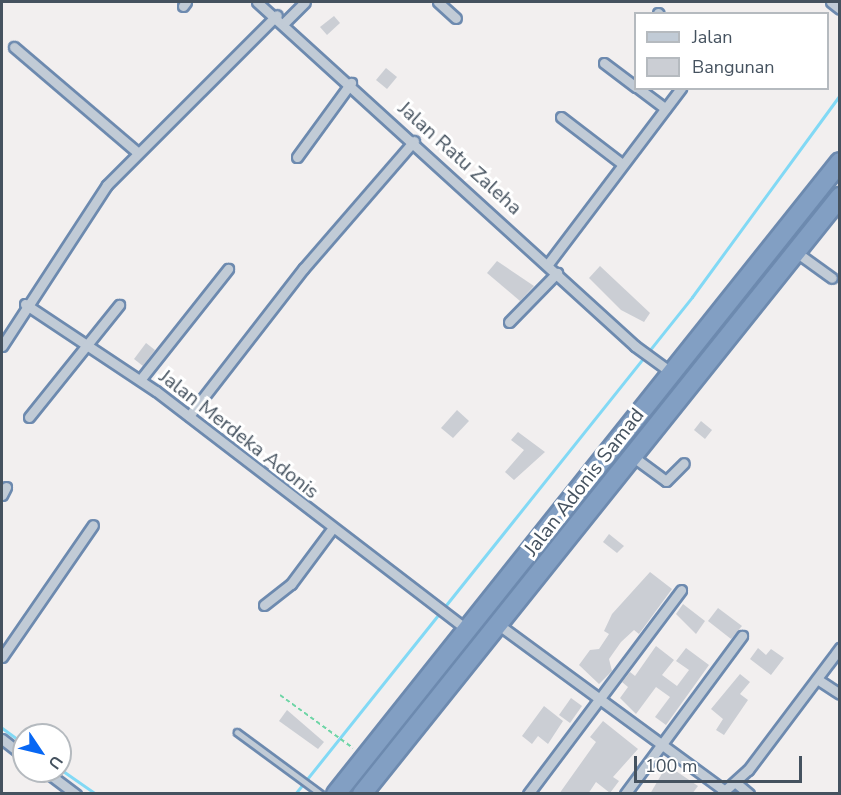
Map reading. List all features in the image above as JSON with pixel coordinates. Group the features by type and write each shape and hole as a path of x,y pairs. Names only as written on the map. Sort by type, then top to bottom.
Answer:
{"highway":[{"path":"336,794 409,702 459,623 664,367 840,162"},
{"name":"Jalan Adonis Samad","path":"362,794 840,197"},
{"path":"409,702 426,714"}],"street":[{"name":"Jalan Ratu Zaleha","path":"258,2 281,19 351,83 634,346 664,367"},
{"path":"2,346 25,304 107,185 281,19 305,2"},
{"path":"438,2 456,18"},
{"path":"831,2 840,9"},
{"path":"14,47 138,153"},
{"path":"604,63 634,86"},
{"path":"297,157 351,83"},
{"path":"640,90 665,108"},
{"path":"548,264 621,163 679,90"},
{"path":"561,117 621,163"},
{"path":"189,416 414,141"},
{"path":"796,252 832,278"},
{"path":"140,380 228,269"},
{"path":"508,322 557,273"},
{"name":"Jalan Merdeka Adonis","path":"25,304 86,347 140,380 189,416 332,529 459,623"},
{"path":"29,417 119,305"},
{"path":"632,456 666,481 684,463"},
{"path":"2,657 93,525"},
{"path":"264,605 291,584 332,529"},
{"path":"528,794 681,590"},
{"path":"499,625 661,742 722,792 736,783 840,648"},
{"path":"625,794 661,742 742,636"},
{"path":"817,679 840,694"},
{"path":"61,783 76,794"},
{"path":"736,783 749,794"}],"lane":[{"path":"237,732 321,794"}],"path":[{"path":"280,695 352,747"}],"building":[{"path":"334,16 340,23 327,35 320,27"},
{"path":"386,68 397,77 387,89 376,80"},
{"path":"497,261 534,286 520,301 487,273"},
{"path":"600,266 650,313 644,322 621,310 589,278"},
{"path":"146,343 155,350 143,366 134,359"},
{"path":"457,410 469,421 453,438 441,428"},
{"path":"701,421 712,430 705,439 694,430"},
{"path":"518,432 545,452 514,480 505,472 524,450 511,440"},
{"path":"609,534 624,546 617,553 603,542"},
{"path":"650,572 672,589 639,634 634,630 621,642 609,659 612,671 599,684 579,665 590,650 599,649 609,634 604,631 612,614"},
{"path":"683,604 705,621 696,634 676,614"},
{"path":"718,608 742,626 731,639 708,621"},
{"path":"656,646 674,660 662,675 677,686 689,670 676,661 686,648 709,665 666,725 655,717 670,697 656,687 636,714 620,698 628,687 622,682 630,672 635,676"},
{"path":"758,648 766,655 771,649 784,658 771,675 750,659"},
{"path":"740,674 750,682 740,694 748,700 724,735 716,730 723,719 711,709"},
{"path":"571,698 582,706 570,723 559,715"},
{"path":"544,706 563,721 548,744 538,736 532,744 522,736"},
{"path":"287,710 324,742 318,749 279,721"},
{"path":"603,721 638,749 613,777 619,781 610,793 596,782 588,794 559,794 596,742 590,737"},
{"path":"667,765 698,786 692,794 650,794"}],"waterway":[{"path":"295,794 692,297 840,95"},
{"path":"2,728 12,735"},
{"path":"72,777 96,794"}]}
